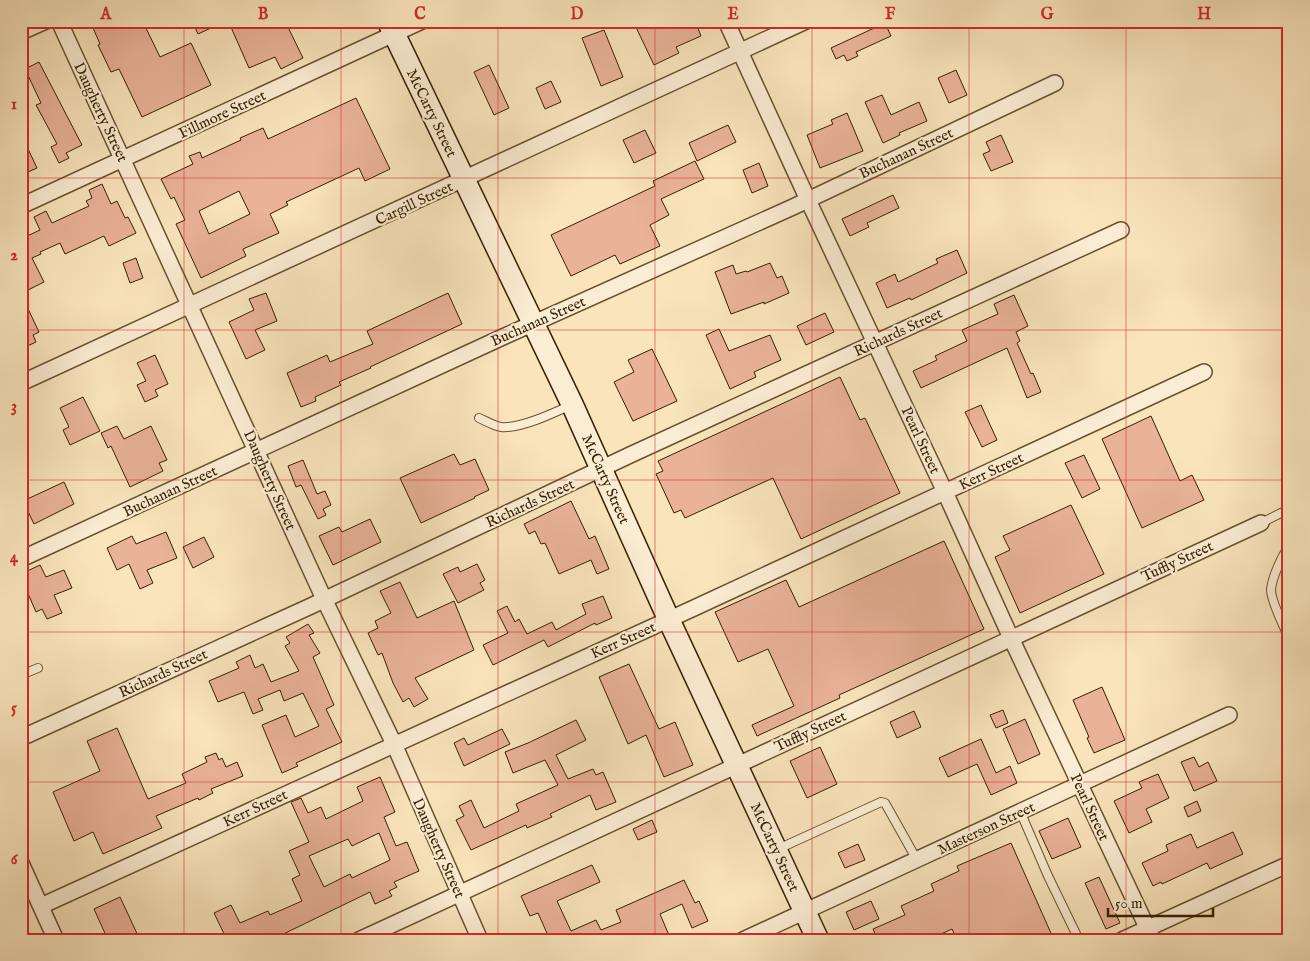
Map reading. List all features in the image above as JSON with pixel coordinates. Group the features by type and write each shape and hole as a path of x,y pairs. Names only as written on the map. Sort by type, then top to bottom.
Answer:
{"main road":[{"name":"McCarty Street","path":"391,28 572,404 669,620 818,940"}],"street":[{"path":"21,32 46,21"},
{"name":"Daugherty Street","path":"59,21 324,599 394,744 480,940"},
{"name":"Fillmore Street","path":"21,206 124,160 391,28 422,21"},
{"name":"Pearl Street","path":"726,21 1150,934"},
{"name":"Cargill Street","path":"21,383 465,180 806,21"},
{"name":"Buchanan Street","path":"21,559 534,323 808,200 1054,83"},
{"name":"Richards Street","path":"21,738 1121,230"},
{"name":"Kerr Street","path":"41,906 669,620 1204,372"},
{"name":"Tuffly Street","path":"359,940 1261,523"},
{"name":"Masterson Street","path":"743,940 1229,715"},
{"path":"21,863 56,940"},
{"path":"1122,940 1150,934 1289,864"}],"lane":[{"path":"479,418 500,427 512,426 542,418 572,404"},
{"path":"1261,523 1289,509"},
{"path":"1289,546 1281,558 1271,590 1279,617 1289,638"},
{"path":"21,675 38,668"},
{"path":"776,850 881,802 885,803 917,860"},
{"path":"1020,811 1048,876 1079,940"}],"building":[{"path":"90,21 137,21 139,26 144,24 160,57 191,43 211,85 142,117 119,69 111,72 98,45 100,44"},
{"path":"192,21 226,21 198,34"},
{"path":"238,21 285,21 303,58 281,69 275,57 249,68 230,25"},
{"path":"633,21 670,21 672,25 681,21 695,21 701,36 676,47 679,53 654,65"},
{"path":"885,23 891,36 856,52 858,56 847,61 844,55 836,59 831,48"},
{"path":"604,30 623,77 601,86 582,38"},
{"path":"39,62 82,145 66,153 69,158 59,163 51,147 57,144 36,105 41,103 25,69"},
{"path":"489,65 509,108 494,115 474,72"},
{"path":"956,70 967,95 949,103 938,78"},
{"path":"551,81 561,102 545,109 536,88"},
{"path":"882,95 891,115 919,102 927,121 899,133 900,135 883,143 865,102"},
{"path":"356,98 390,169 365,181 359,168 286,202 288,205 270,214 279,233 243,249 246,256 201,278 176,224 185,220 174,197 171,199 161,179 193,164 189,156 200,152 202,158 263,128 268,139","holes":["239,191 250,214 209,234 199,211"]},
{"path":"847,113 863,151 820,168 807,135 833,124 831,120"},
{"path":"728,125 736,142 697,161 689,143"},
{"path":"645,130 656,153 634,163 623,140"},
{"path":"21,134 37,168 21,175"},
{"path":"1001,135 1013,162 991,171 983,154 990,151 986,142"},
{"path":"695,161 704,179 661,199 669,215 650,225 660,246 620,264 615,255 571,276 551,235 655,186 653,181"},
{"path":"759,163 768,186 752,193 743,170"},
{"path":"102,184 111,204 117,201 125,218 128,217 136,233 109,246 104,236 65,254 60,243 40,252 41,254 32,258 44,282 28,290 21,276 21,234 23,238 40,230 34,217 46,211 52,223 89,206 86,201 92,198 89,190"},
{"path":"893,195 899,208 867,223 869,227 850,236 842,219"},
{"path":"957,250 967,273 911,300 910,298 887,308 876,283 895,274 898,282 938,263 936,259"},
{"path":"136,258 143,278 130,283 123,263"},
{"path":"770,263 777,278 782,276 789,293 764,304 764,302 731,314 715,272 733,265 736,274"},
{"path":"266,293 277,321 255,330 265,350 246,359 229,322 254,310 249,299"},
{"path":"448,293 462,324 339,382 341,385 315,397 316,401 301,407 287,373 327,355 330,362 373,344 367,331"},
{"path":"21,294 39,332 33,335 36,342 21,349"},
{"path":"1014,295 1028,326 1016,332 1020,341 1017,343 1041,392 1027,398 1007,348 921,388 913,371 937,360 935,356 967,341 962,330 998,314 994,304"},
{"path":"825,313 834,332 806,345 797,326"},
{"path":"719,329 729,351 770,335 781,360 754,372 756,377 730,389 706,335"},
{"path":"652,349 677,401 633,421 614,382 634,372 628,360"},
{"path":"155,355 168,384 155,390 158,396 145,402 137,385 146,381 137,363"},
{"path":"840,377 860,420 865,418 900,493 801,539 773,478 685,518 681,510 674,513 656,474 663,471 658,461"},
{"path":"83,397 100,431 70,445 63,430 69,427 60,408"},
{"path":"981,405 997,440 982,447 965,412"},
{"path":"1151,416 1180,481 1192,475 1204,500 1142,528 1102,439"},
{"path":"117,426 124,439 151,426 167,460 159,463 163,471 130,487 111,446 108,448 101,433"},
{"path":"454,454 460,465 475,459 489,490 421,523 400,478"},
{"path":"1084,455 1100,489 1082,498 1065,463"},
{"path":"303,460 317,494 325,491 331,505 323,509 326,515 318,519 301,485 296,487 288,466"},
{"path":"64,482 74,504 34,524 23,501"},
{"path":"571,501 589,539 595,536 609,569 597,574 591,560 559,574 545,543 541,544 535,531 529,534 524,524"},
{"path":"1071,505 1104,574 1020,613 995,557 1010,550 1003,536"},
{"path":"370,519 381,542 333,565 319,536 339,527 342,532"},
{"path":"166,532 177,558 147,570 153,583 140,589 129,564 117,570 107,548 132,536 136,544"},
{"path":"204,537 214,557 193,568 183,547"},
{"path":"944,541 984,629 839,695 840,698 757,736 752,725 794,706 768,649 738,662 715,612 786,580 799,607"},
{"path":"477,564 485,580 480,583 484,590 458,603 443,574 458,567 460,572"},
{"path":"40,565 46,577 64,570 72,588 54,595 62,613 47,619 42,609 36,612 26,589 21,592 21,574"},
{"path":"400,582 417,618 454,601 474,650 415,678 428,699 414,707 409,698 403,702 393,683 382,653 378,655 368,633 378,628 375,621 391,613 380,591"},
{"path":"603,596 612,618 596,625 595,623 548,647 544,640 493,665 483,645 508,633 497,611 507,606 515,622 519,619 527,634 552,622 556,630 586,614 582,604"},
{"path":"308,624 314,633 309,635 320,653 313,657 334,705 326,709 342,742 296,763 298,766 282,773 262,725 286,715 295,737 319,726 303,693 284,701 280,690 258,699 263,710 253,714 244,692 218,702 209,681 239,668 236,662 250,655 255,668 263,664 271,682 299,671 285,646 290,643 286,637"},
{"path":"629,664 659,729 675,722 693,765 664,777 646,735 628,744 599,677"},
{"path":"1102,687 1125,740 1094,753 1073,700"},
{"path":"1003,710 1008,723 996,728 990,715"},
{"path":"914,711 921,727 897,738 890,722"},
{"path":"1025,719 1040,754 1018,764 1003,729"},
{"path":"576,720 586,740 556,755 568,779 593,769 596,775 603,772 616,802 596,810 590,795 550,814 552,817 527,828 526,825 471,850 456,820 464,816 459,806 471,800 484,828 519,811 516,804 558,785 545,760 513,773 505,752"},
{"path":"117,728 148,799 186,783 182,774 207,762 205,757 216,753 219,760 222,758 226,767 237,762 243,776 211,789 213,793 199,800 198,798 156,816 162,828 103,854 93,832 74,841 53,792 100,771 87,741"},
{"path":"502,729 510,744 464,766 454,743 464,738 468,745"},
{"path":"981,739 996,773 1010,766 1017,783 991,795 977,764 948,777 939,758"},
{"path":"820,747 837,784 807,798 790,761"},
{"path":"1194,757 1199,767 1208,762 1217,781 1194,791 1181,762"},
{"path":"1158,774 1169,798 1146,809 1152,822 1129,833 1114,801 1142,788 1139,782"},
{"path":"380,777 395,812 384,817 396,846 407,842 419,871 394,882 397,887 389,891 392,896 375,904 370,892 271,940 227,940 214,913 231,905 240,923 268,911 270,915 302,901 292,879 300,875 289,851 309,842 291,802 301,798 308,813 321,807 326,819 363,801 357,787","holes":["379,833 390,860 352,878 350,874 324,887 309,856 348,839 352,846"]},
{"path":"1197,801 1201,811 1188,817 1184,807"},
{"path":"1068,818 1081,847 1052,859 1039,831"},
{"path":"652,820 657,832 638,840 633,829"},
{"path":"1233,832 1243,854 1210,869 1207,863 1162,884 1161,882 1153,886 1142,863 1168,851 1166,845 1191,834 1197,848"},
{"path":"1011,843 1054,940 957,940 952,929 928,940 878,940 873,929 905,915 901,906 934,891 931,884 959,871 957,866"},
{"path":"858,844 865,860 845,868 838,853"},
{"path":"592,865 600,882 557,901 571,931 596,920 601,930 621,922 616,910 684,880 695,903 699,901 708,921 692,928 682,904 660,914 671,940 550,940 538,913 530,916 521,896"},
{"path":"1099,877 1120,923 1106,929 1085,883"},
{"path":"120,897 140,940 108,940 94,909"},
{"path":"871,901 879,919 854,930 846,912"}]}
